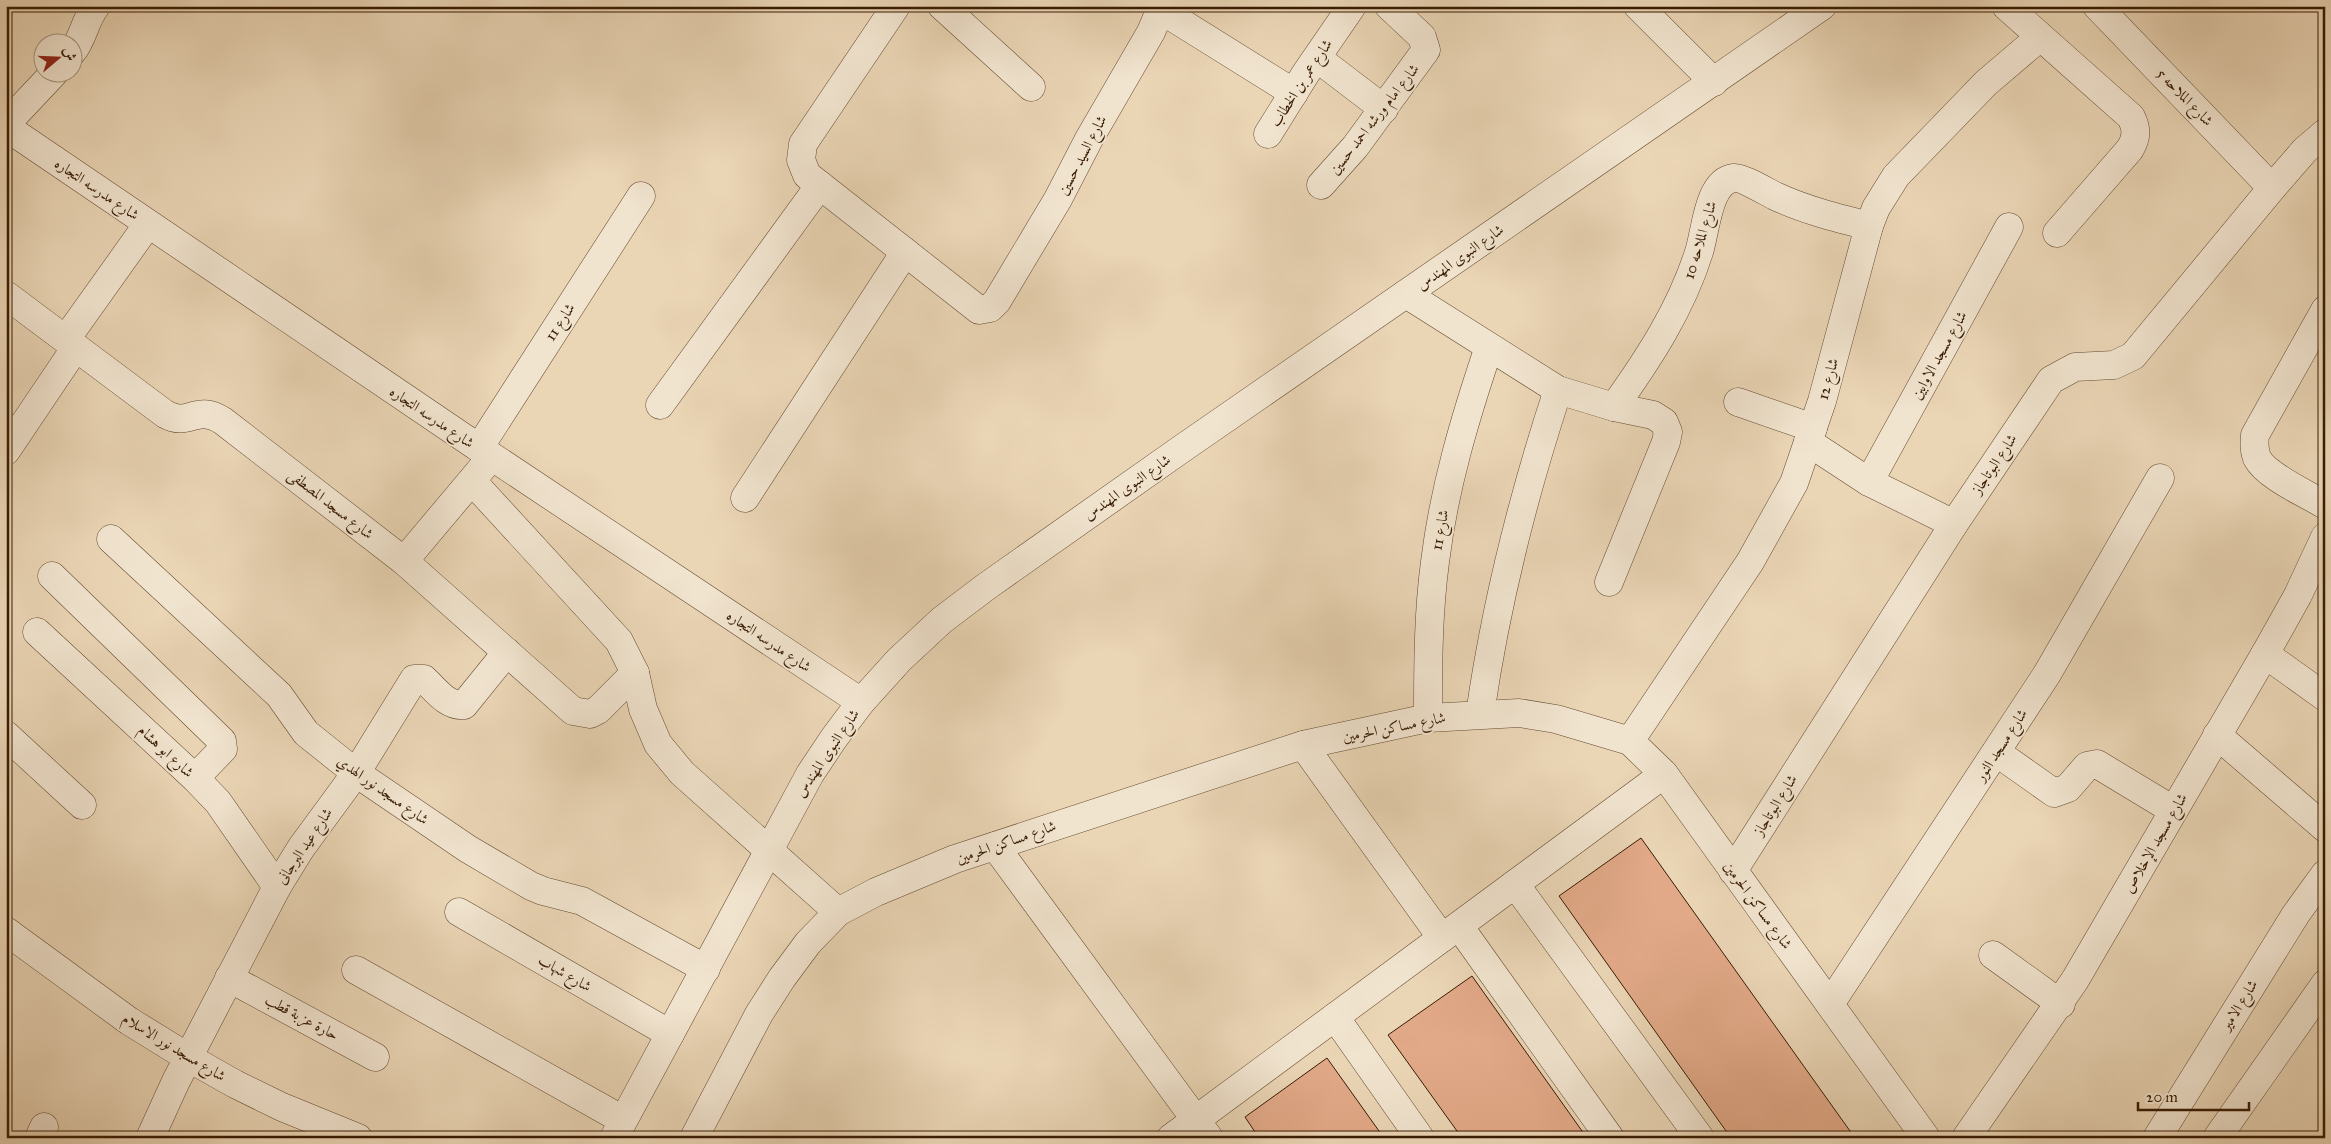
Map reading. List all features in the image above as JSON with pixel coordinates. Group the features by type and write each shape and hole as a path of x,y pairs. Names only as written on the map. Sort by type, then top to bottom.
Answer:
{"street":[{"path":"82,35 85,22 96,6"},
{"path":"745,498 904,252 807,175 801,160 803,144 896,6"},
{"path":"942,6 1031,87"},
{"name":"شارع عمر بن الخطاب","path":"1268,134 1316,58 1352,6"},
{"name":"شارع امام ورشه احمد حسين","path":"1321,185 1355,147 1426,50 1422,37 1389,6"},
{"path":"1638,6 1714,82"},
{"name":"شارع النبوى المهندس","path":"618,1129 769,853 788,813 810,774 861,702 920,640 987,586 1822,6"},
{"path":"2006,6 2131,117 2136,127 2136,139 2130,149 2057,233"},
{"name":"شارع الملاحه 5","path":"2098,6 2272,188"},
{"path":"1162,8 1294,92"},
{"name":"شارع السيد حسين","path":"904,252 979,310 990,308 997,301 1058,199 1089,139 1151,32 1162,8"},
{"name":"شارع 12","path":"1630,741 1750,562 1794,483 1811,435 1869,226 1876,208 1896,176 1986,83 2040,37"},
{"path":"1316,58 1384,109"},
{"path":"10,113 44,82"},
{"name":"شارع مدرسه التجاره","path":"10,113 148,224 486,453 861,702"},
{"name":"شارع البوتاجاز","path":"1733,871 1954,524 2051,380 2075,367 2114,365 2133,356 2272,188 2305,150 2325,133"},
{"name":"شارع الملاحه 10","path":"1614,406 1649,358 1678,306 1699,252 1714,195 1718,186 1726,180 1737,177 1779,198 1824,214 1869,226"},
{"path":"660,405 820,185"},
{"name":"شارع 11","path":"404,561 472,481 486,453 641,196"},
{"path":"6,451 71,343 148,224"},
{"name":"شارع مسجد الاوابين","path":"1869,482 2009,227"},
{"path":"1406,294 1558,390 1653,415 1664,422 1668,432 1666,442 1609,582"},
{"name":"شارع مسجد المصطفى","path":"6,295 174,419 184,420 199,413 212,414 404,561 573,711 590,714 598,710 635,673"},
{"path":"2325,310 2255,435 2254,447 2258,459 2265,469 2325,505"},
{"name":"شارع 11","path":"1428,718 1428,636 1435,562 1447,489 1463,426 1489,347"},
{"path":"1480,714 1490,643 1504,579 1535,462 1558,390"},
{"path":"1738,402 1811,435 1869,482 1954,524"},
{"name":"شارع مسجد النور","path":"1830,1004 2047,674 2160,478"},
{"path":"472,481 619,641 635,673 643,709 658,744 682,773 769,853 838,912 808,943 782,978 759,1014 694,1138"},
{"name":"شارع مسجد الإخلاص","path":"1966,1138 2061,1004 2265,654 2319,570 2325,537"},
{"name":"شارع مسجد نور الهدي","path":"111,539 279,695 306,733 356,773 468,849 531,886 582,901 706,969"},
{"path":"52,576 222,741 223,750 195,778"},
{"name":"شارع ابو هشام","path":"37,632 195,778 218,802 277,887"},
{"name":"شارع عيد البرجانى","path":"150,1138 188,1058 277,887 306,840 356,773 414,678 424,678 449,703 458,706 464,705 507,652"},
{"path":"2265,654 2325,697"},
{"name":"شارع مساكن الحرمين","path":"838,912 915,875 995,846 1303,745 1428,718 1519,713 1556,719 1630,741 1664,774 1926,1138"},
{"path":"6,735 82,805"},
{"path":"2217,735 2325,828"},
{"path":"1303,745 1610,1138"},
{"path":"1996,752 2054,792 2068,788 2087,766 2097,764 2173,810"},
{"path":"1171,1138 1202,1129 1335,1017 1664,774"},
{"path":"995,846 1202,1129"},
{"name":"شارع الامير","path":"2156,1138 2296,914 2325,874"},
{"path":"1515,884 1700,1138"},
{"name":"شارع شهاب","path":"459,912 670,1034"},
{"name":"شارع مسجد نور الاسلام","path":"6,931 129,1021 188,1058 266,1099 358,1138"},
{"path":"1993,955 2061,1004"},
{"path":"356,970 618,1129"},
{"name":"حارة عزبة قطب","path":"229,978 375,1057"},
{"path":"2218,1138 2325,984"},
{"path":"1335,1017 1420,1138"}],"building":[{"path":"1641,838 1855,1138 1731,1138 1559,896"},
{"path":"1472,976 1587,1138 1462,1138 1388,1035"},
{"path":"1327,1058 1384,1138 1259,1138 1245,1117"}]}
